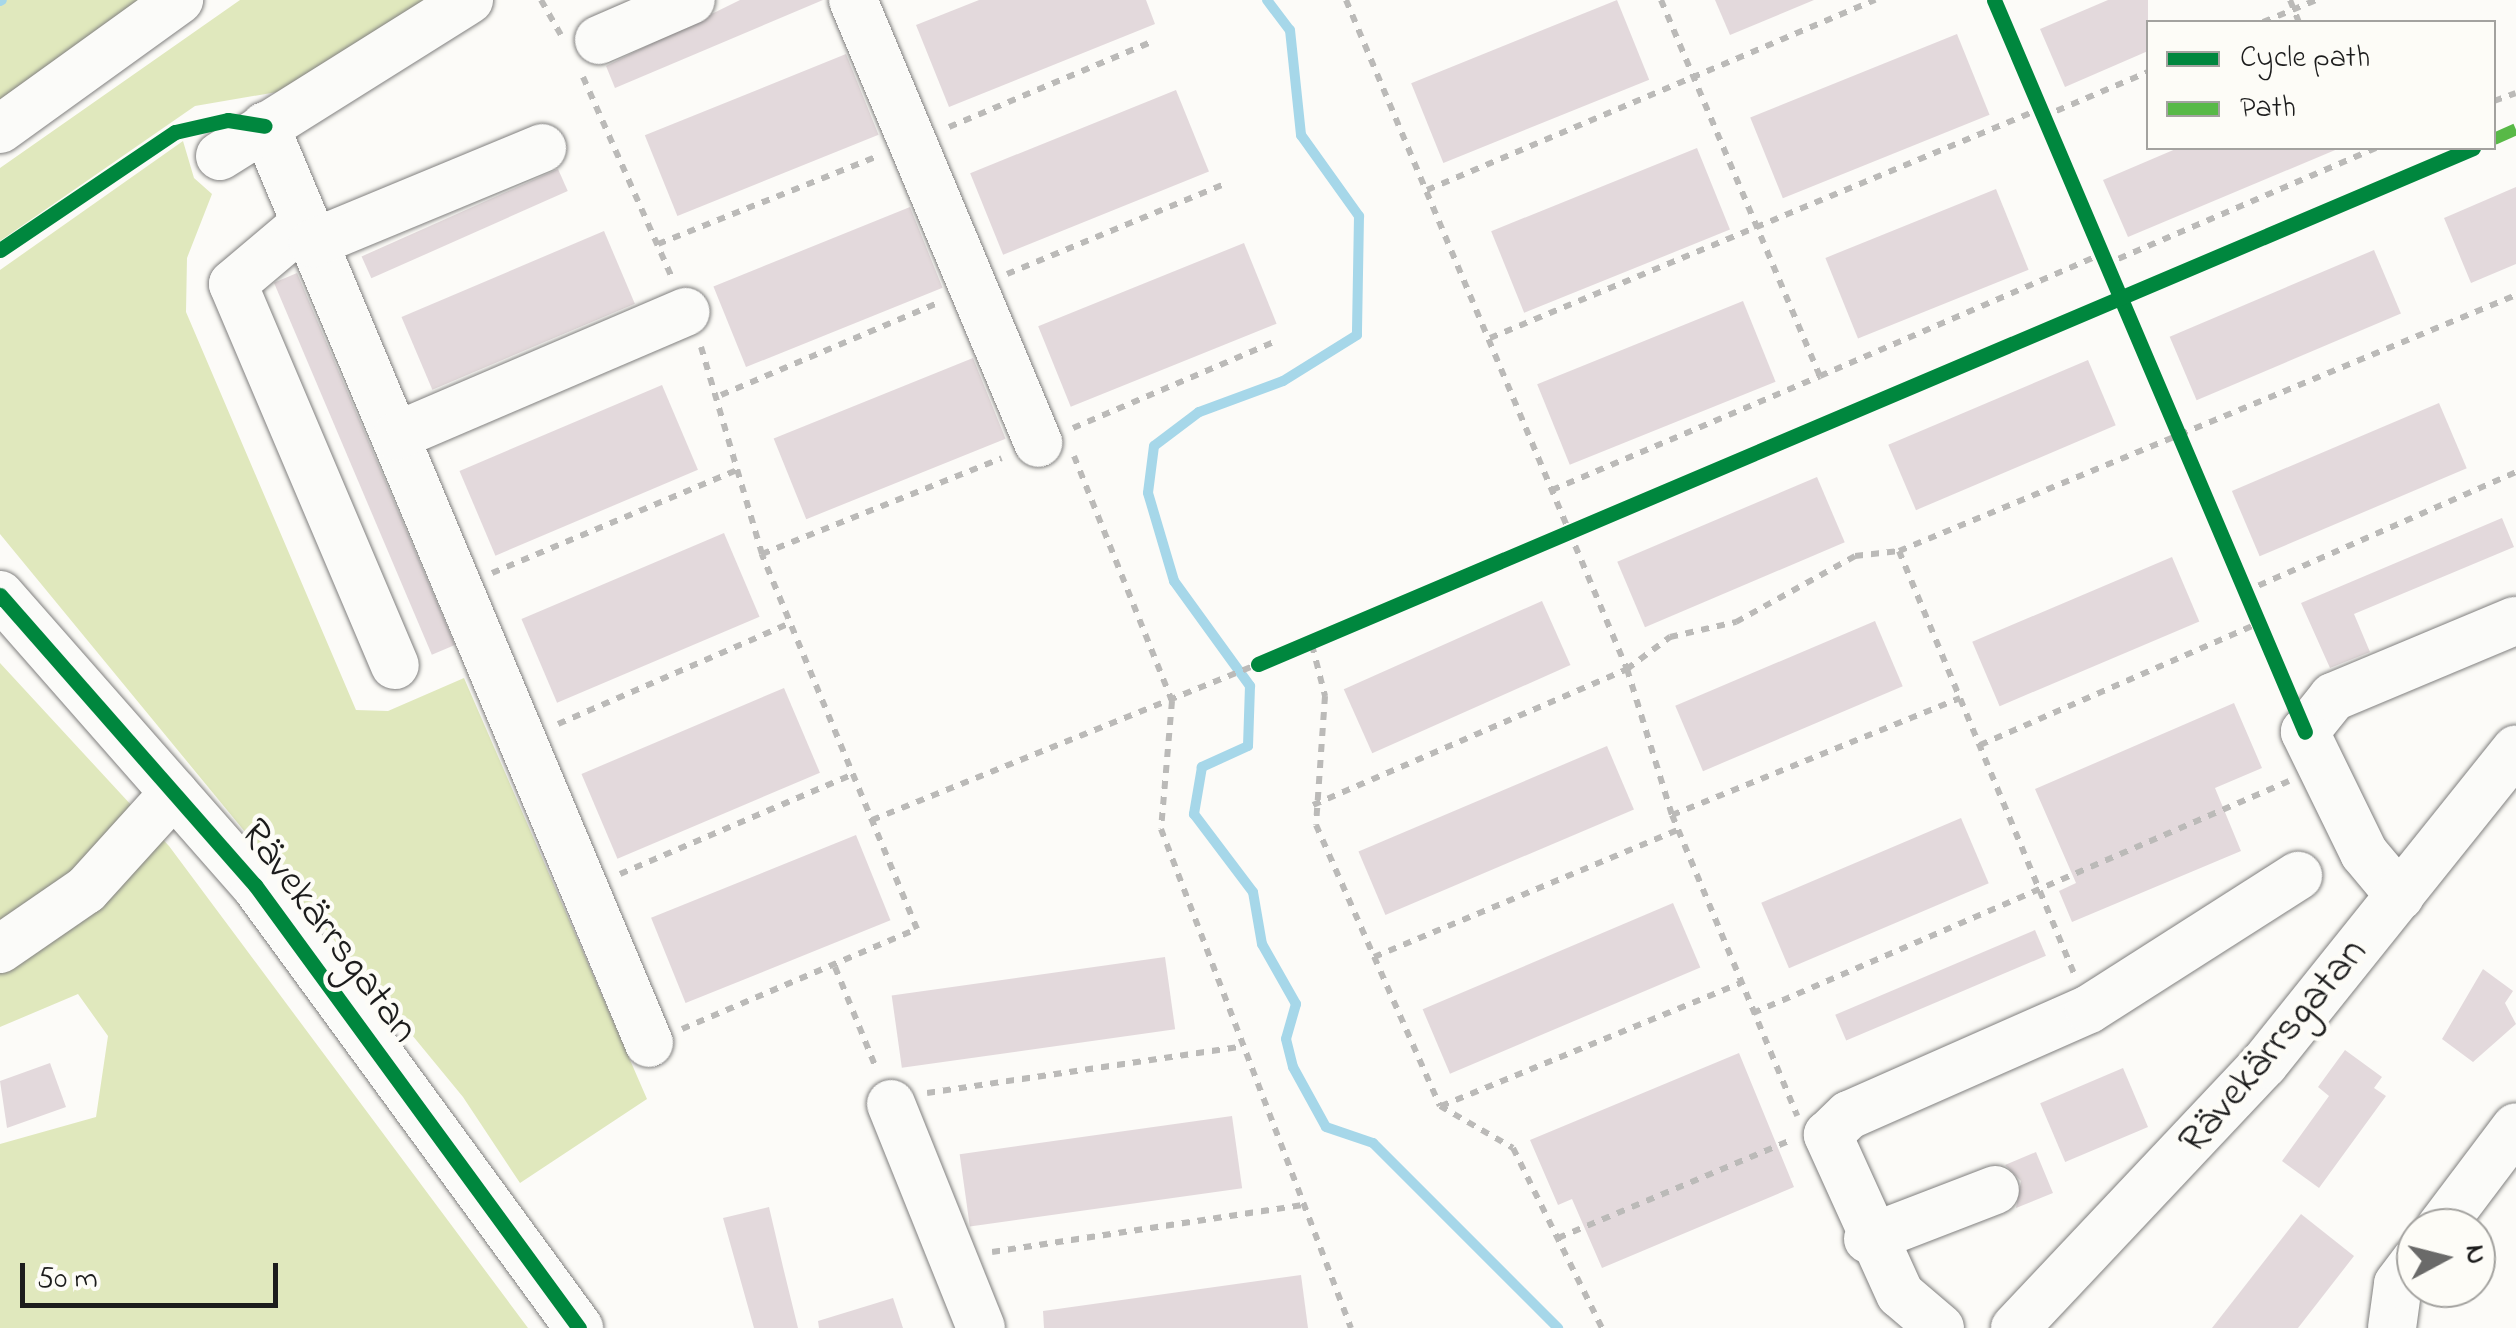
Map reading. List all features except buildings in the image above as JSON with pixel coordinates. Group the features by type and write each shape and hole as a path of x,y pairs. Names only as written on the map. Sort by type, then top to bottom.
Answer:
{"street":[{"path":"0,129 179,0"},
{"path":"220,156 469,0"},
{"path":"582,52 691,0"},
{"path":"853,0 1051,438"},
{"path":"266,126 648,1043"},
{"path":"395,664 233,284 308,234 542,148"},
{"path":"396,436 686,312"},
{"name":"Rävekärrsgatan","path":"0,595 255,886 579,1328"},
{"path":"2400,896 2364,852 2305,732 2333,697 2515,621"},
{"name":"Rävekärrsgatan","path":"2014,1328 2264,1064 2516,750"},
{"path":"0,949 86,890 174,793"},
{"path":"1940,1328 1900,1294 1868,1239 1828,1135 1849,1115 2089,1009 2298,876"},
{"path":"892,1104 981,1328"},
{"path":"2455,1208 2516,1127"},
{"path":"1868,1239 1995,1190"},
{"path":"2392,1328 2396,1299"}],"path":[{"path":"541,0 582,52 686,312 790,623 917,929 648,1043"},
{"path":"1346,0 1626,669 1672,815 1804,1134 1558,1238"},
{"path":"1661,0 1820,376"},
{"path":"1426,190 1874,0"},
{"path":"2290,0 2298,20"},
{"path":"2269,20 2316,0"},
{"path":"1490,338 1758,225 2146,73"},
{"path":"2104,266 2353,152"},
{"path":"1552,490 2100,256"},
{"path":"1313,805 1626,669 1670,637 1736,622 1855,556 1900,551 2516,294"},
{"path":"1051,438 1172,701 1160,829 1239,1047 1351,1328"},
{"path":"459,586 740,469"},
{"path":"2244,592 2516,472"},
{"path":"1900,551 2089,1009"},
{"path":"522,739 790,623"},
{"path":"1980,745 2257,624"},
{"path":"1312,645 1325,696 1313,805 1374,957 1440,1106 1513,1148 1602,1328"},
{"path":"872,820 1258,664"},
{"path":"1672,815 1960,698"},
{"path":"1753,1013 2320,767"},
{"path":"585,889 853,774"},
{"path":"1374,957 1678,830"},
{"path":"835,967 892,1104 1239,1047"},
{"path":"1440,1106 1741,983"},
{"path":"952,1258 1302,1205"}],"green space":[{"path":"0,0 145,0 0,105"},
{"path":"240,0 436,0 283,91 195,106 0,241 0,168"},
{"path":"183,141 194,178 212,194 187,258 186,312 356,710 388,711 464,678 647,1099 520,1183 463,1097 0,534 0,270"},
{"path":"0,663 169,846 528,1328 0,1328 0,1144 96,1117 108,1036 78,994 0,1027"}],"waterway":[{"path":"1267,0 1290,30 1301,135 1359,216 1357,335 1283,381 1199,412 1154,446 1148,493 1174,581 1250,686 1248,746 1202,767 1194,814 1253,892 1262,944 1296,1004 1286,1039 1293,1067 1326,1127 1373,1143 1558,1328"}],"marked path":[{"path":"2496,138 2516,129"}],"cycle path":[{"path":"1994,0 2305,732"},
{"path":"0,250 175,132 228,120 265,126"},
{"path":"1258,664 2468,150"},
{"path":"0,595 255,885 579,1328"}]}
